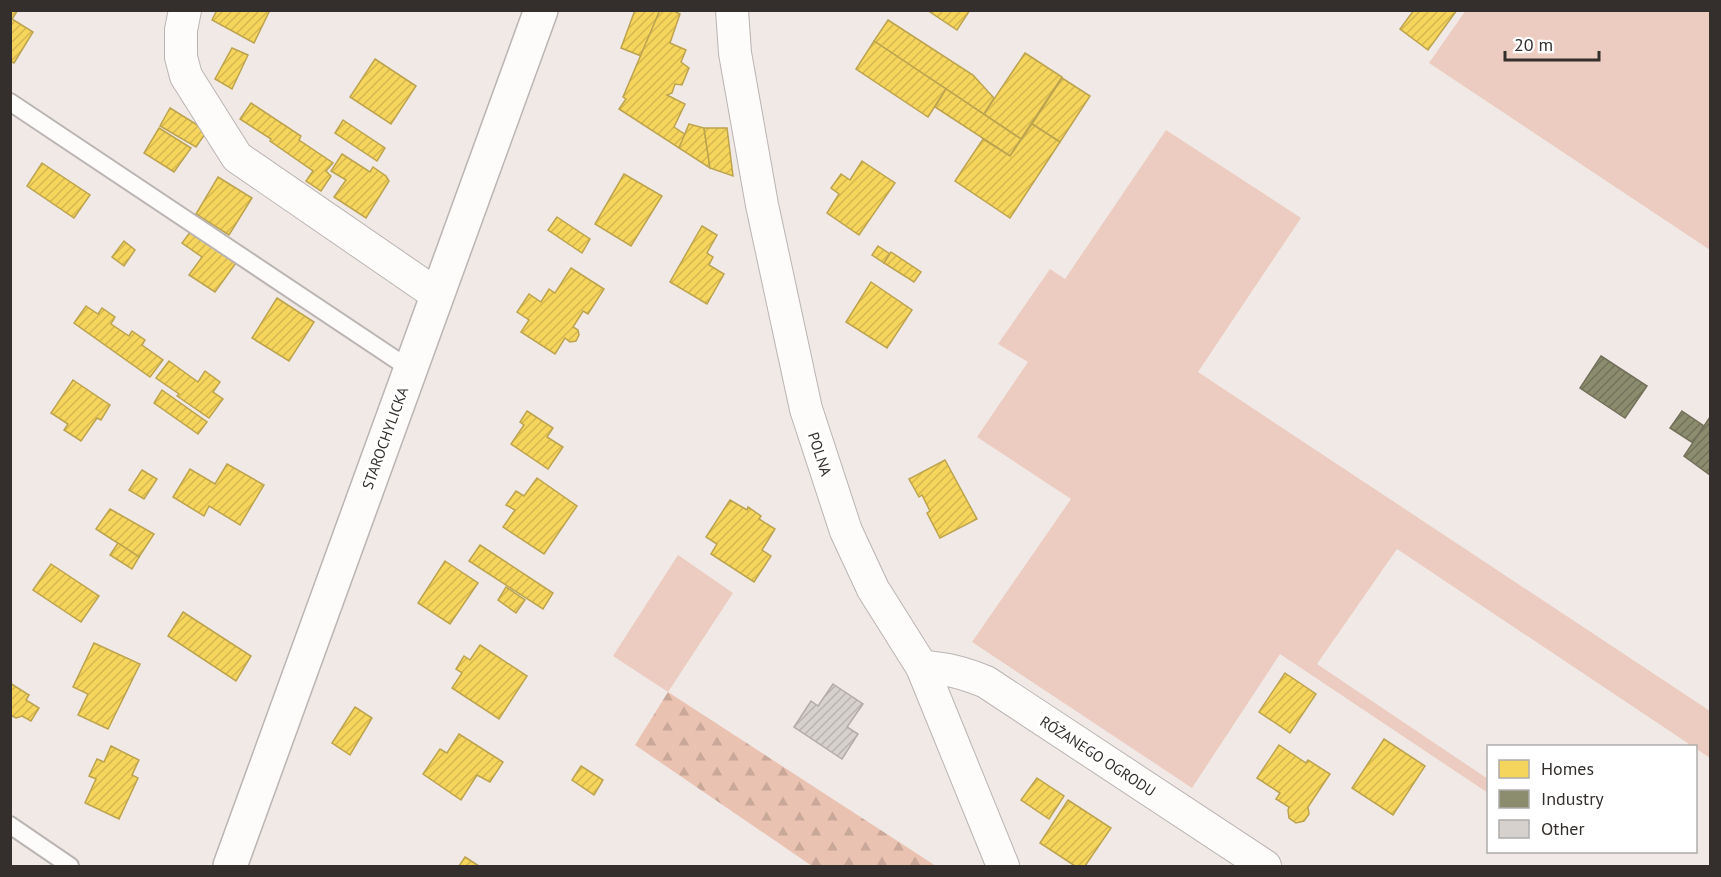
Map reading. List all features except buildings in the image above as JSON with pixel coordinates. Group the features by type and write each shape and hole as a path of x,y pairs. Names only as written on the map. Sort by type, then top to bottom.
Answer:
{"street":[{"path":"185,10 181,30 181,57 186,76 237,158 436,294"},
{"name":"STAROCHYLICKA","path":"230,867 436,294 541,10"},
{"name":"POLNA","path":"732,10 735,53 762,205 806,409 846,531 873,589 922,667 1003,867"},
{"name":"RÓŻANEGO OGRODU","path":"922,667 962,672 986,682 1265,867"}],"lane":[{"path":"10,102 410,369"},
{"path":"10,825 70,867"}],"shaded area":[{"path":"1466,10 1710,11 1710,250 1429,63"},
{"path":"1166,130 1301,218 1198,372 1710,711 1710,758 1697,749 1697,745 1691,745 1397,549 1317,664 1487,778 1487,792 1280,654 1192,788 972,642 1071,499 977,437 1028,362 998,344 1050,269 1065,279"},
{"path":"678,555 733,593 668,692 613,656"}],"green space":[{"path":"668,692 936,866 812,866 635,745"}]}
